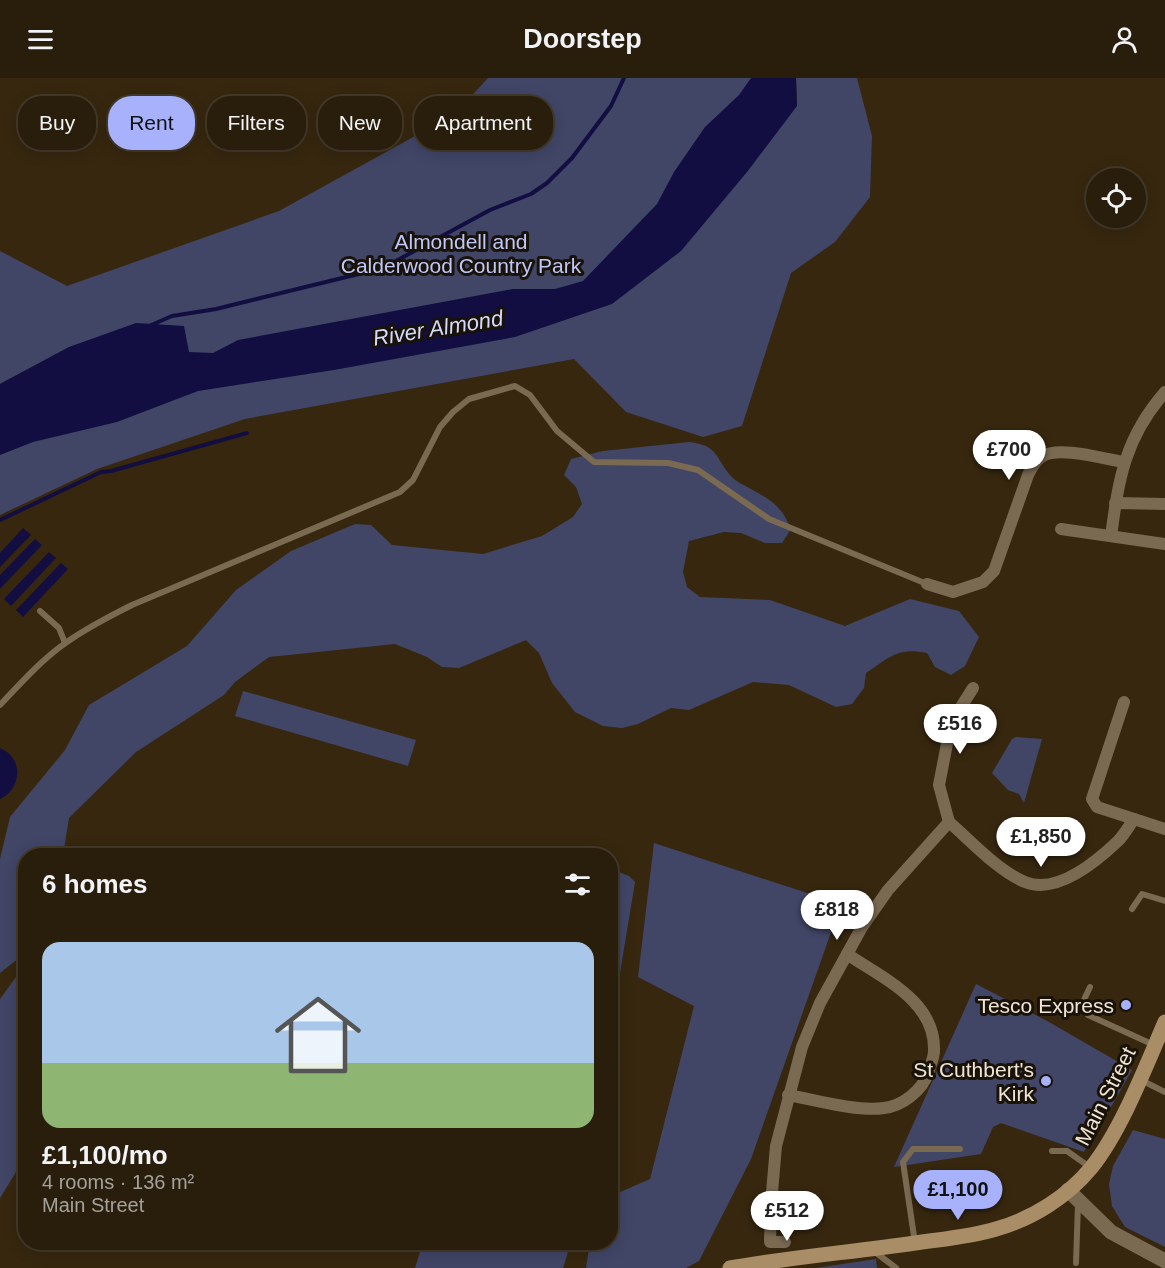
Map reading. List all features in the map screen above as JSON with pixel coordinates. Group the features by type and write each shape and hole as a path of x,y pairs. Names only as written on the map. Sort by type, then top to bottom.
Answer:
{"main road":[{"name":"Main Street","path":"730,1268 774,1260 872,1250 997,1229 1073,1195 1104,1149 1165,1022"}],"street":[{"path":"1111,536 1124,462 1148,412 1165,392"},
{"path":"927,584 952,592 983,582 994,571 1028,475 1035,462 1045,455 1058,452 1124,462"},
{"path":"1115,503 1165,504"},
{"path":"1061,529 1165,544"},
{"path":"973,688 951,723 939,785 949,822 1006,871 1027,883 1051,884 1076,875 1120,840 1134,819"},
{"path":"1124,702 1092,799 1097,807 1165,829"},
{"path":"785,1242 770,1242 776,1146 802,1047 820,1003 847,954 888,890 949,822"},
{"path":"788,1095 855,1107 884,1108 907,1100 925,1082 934,1053 933,1033 925,1014 913,999 847,954"},
{"path":"1073,1195 1111,1232 1165,1261"}],"lane":[{"path":"0,705 26,677 65,643 101,621 132,605 400,492 413,480 440,428 453,412 469,399 515,386 530,395 557,431 594,462 668,463 698,470 769,519 927,584"},
{"path":"40,611 59,628 65,643"},
{"path":"1132,909 1142,894 1165,901"},
{"path":"1090,987 1082,1004 1088,1016 1155,1046"},
{"path":"1139,1080 1165,1092"},
{"path":"915,1243 903,1162 913,1149 960,1149"},
{"path":"1052,1151 1067,1151 1091,1168"},
{"path":"1073,1195 1076,1263"},
{"path":"872,1250 896,1268"}],"green space":[{"name":"Almondell and Calderwood Country Park","path":"488,78 780,78 797,106 796,78 857,78 872,136 870,197 835,242 791,273 742,426 703,437 626,412 574,359 245,419 97,469 0,515 0,435 62,351 0,384 0,251 67,286 279,211 390,150 402,150 402,143 414,137 414,150 553,150 553,96 472,96"},
{"path":"689,442 706,446 716,454 735,479 774,504 783,514 791,529 782,543 765,543 741,533 724,532 689,541 683,572 687,587 700,597 770,600 845,626 910,599 959,611 979,637 965,666 951,675 935,667 927,653 901,652 866,673 864,688 852,704 836,707 789,685 753,682 689,710 671,708 638,724 622,728 603,726 575,712 552,683 539,653 526,640 459,668 442,667 427,657 395,644 269,657 235,682 224,695 136,752 69,818 64,848 18,848 18,959 0,973 0,859 10,817 65,750 89,705 187,646 236,590 291,551 355,524 371,525 392,545 483,554 542,536 573,517 582,504 576,487 564,475 571,459 603,451"},
{"path":"243,691 416,740 408,766 235,716"},
{"path":"1016,737 1042,739 1024,803 1019,794 1008,790 992,773 1012,739"},
{"path":"654,843 841,904 751,1159 699,1261 686,1268 586,1268 589,1250 618,1250 618,1193 650,1179 694,1006 638,977"},
{"path":"618,872 629,876 635,882 618,985"},
{"path":"18,974 18,1165 0,1198 0,999"},
{"path":"976,984 1049,1022 1132,1070 1106,1116 1101,1113 1084,1152 1001,1123 993,1127 981,1154 894,1167"},
{"path":"1133,1130 1165,1139 1165,1247 1125,1227 1112,1206 1109,1184 1113,1166"},
{"path":"421,1250 569,1250 563,1268 415,1268"},
{"path":"876,1259 877,1268 816,1268"}],"water":[{"name":"River Almond","path":"751,78 796,78 797,106 747,172 681,251 612,304 515,337 334,370 198,391 117,422 33,442 0,455 0,384 69,347 136,323 184,326 189,352 213,353 238,340 513,289 555,289 583,281 657,204 674,172 705,127 739,95"},
{"path":"23,528 31,535 0,567 0,553"},
{"path":"35,539 42,545 0,589 0,575"},
{"path":"49,552 56,558 11,606 4,599"},
{"path":"61,563 68,569 23,617 16,610"},
{"path":"0,748 13,759 17,774 13,788 0,799"}],"waterway":[{"path":"149,326 172,316 216,309 383,268 490,210 531,194 547,183 572,158 611,106 624,78"},
{"path":"0,520 101,472 247,433"}],"place":[{"name":"Tesco Express","path":"1126,1005"},
{"name":"St Cuthbert's Kirk","path":"1046,1081"}]}
